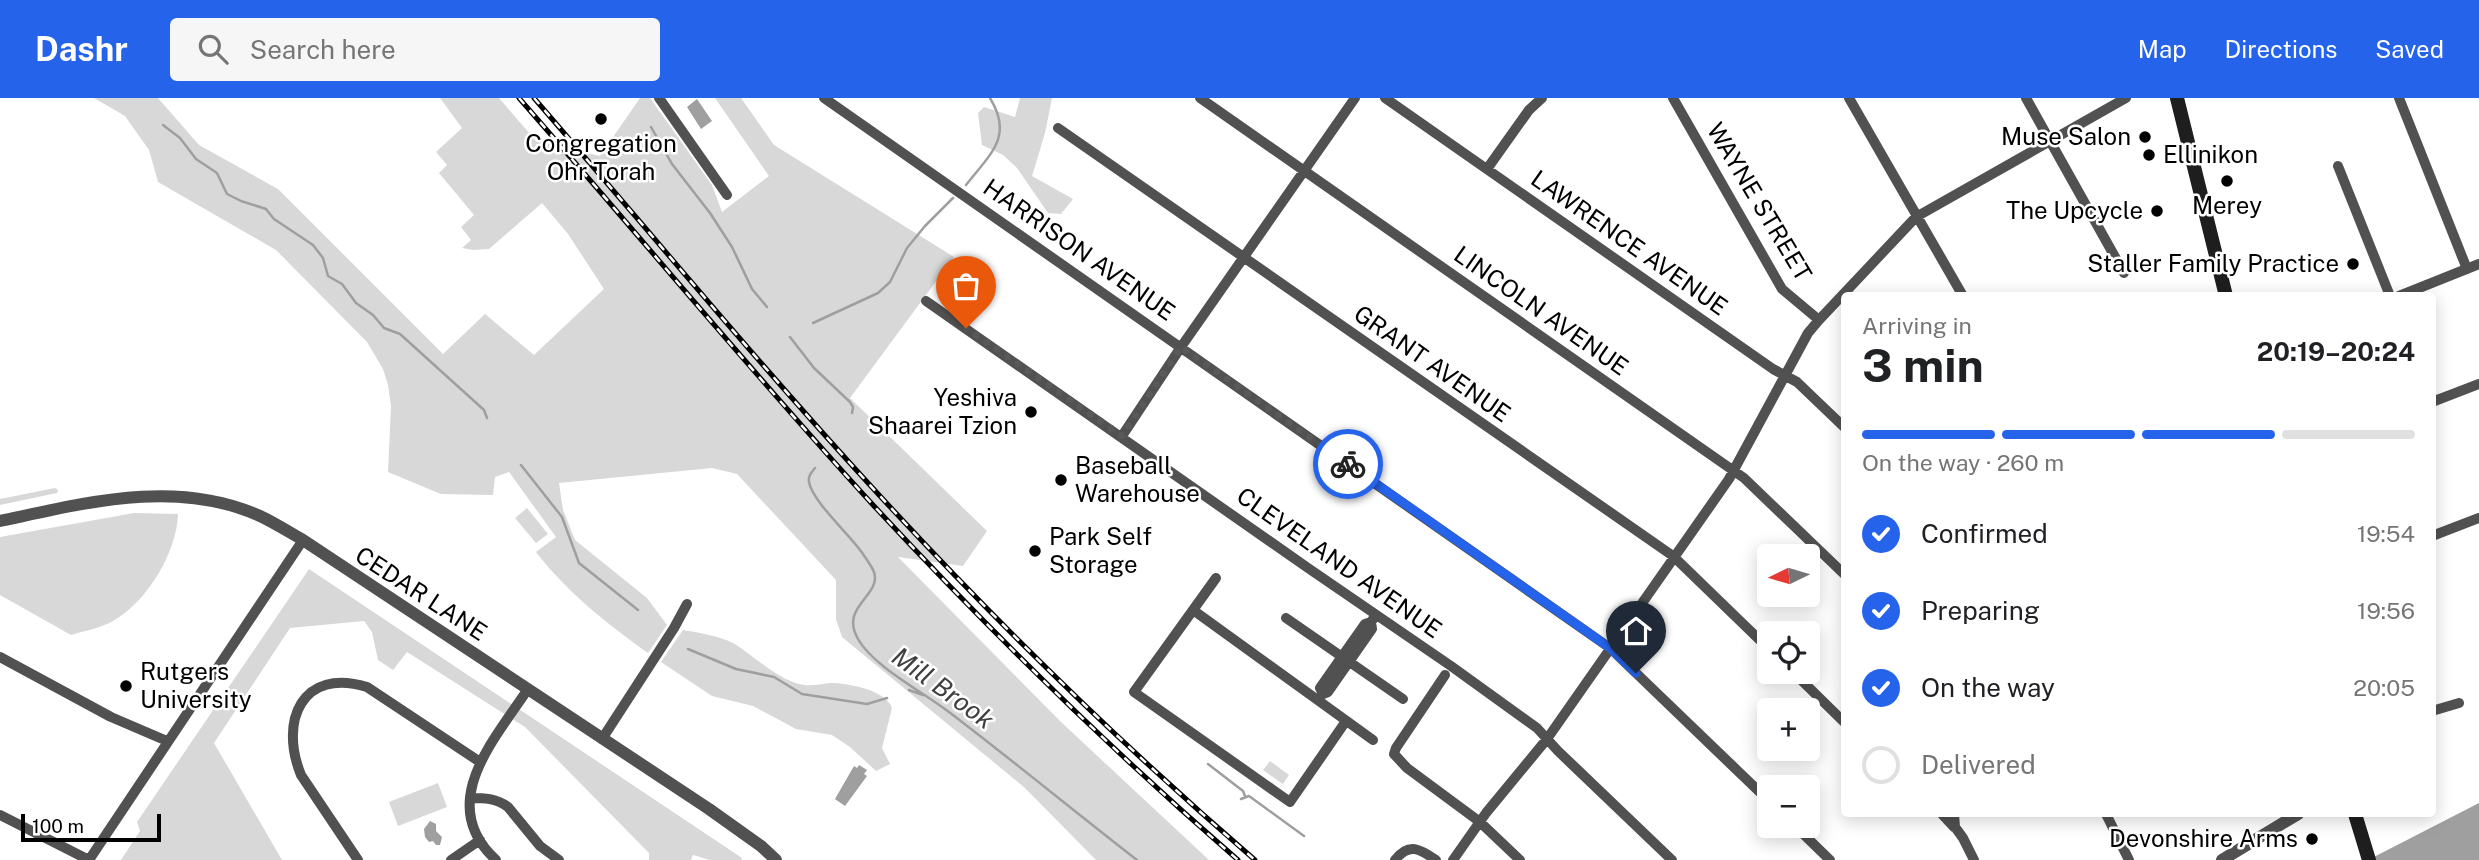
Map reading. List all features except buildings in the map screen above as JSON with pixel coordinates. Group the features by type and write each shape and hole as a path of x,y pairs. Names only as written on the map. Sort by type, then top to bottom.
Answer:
{"main road":[{"path":"2177,98 2224,292"},
{"path":"2357,821 2369,860"}],"street":[{"path":"659,98 727,195"},
{"name":"HARRISON AVENUE","path":"824,98 1610,648 1757,789"},
{"name":"LINCOLN AVENUE","path":"1200,98 1744,478 1841,571"},
{"path":"1122,436 1242,258 1355,98"},
{"name":"LAWRENCE AVENUE","path":"1385,98 1797,383 1841,424"},
{"path":"1487,169 1529,110 1542,98"},
{"name":"WAYNE STREET","path":"1673,98 1782,289 1819,320"},
{"path":"1849,98 1961,292"},
{"path":"2026,98 2124,273"},
{"path":"1845,292 1916,217 2126,98"},
{"path":"2399,98 2467,269"},
{"name":"GRANT AVENUE","path":"1058,128 1672,556 1757,637"},
{"path":"2338,166 2388,292"},
{"path":"2409,292 2479,264"},
{"path":"1453,860 1547,739 1733,470 1808,332 1841,297"},
{"name":"CLEVELAND AVENUE","path":"926,301 1122,436 1373,618 1516,712 1537,728 1672,860"},
{"path":"2436,400 2479,384"},
{"name":"CEDAR LANE","path":"0,521 106,499 181,496 225,504 260,516 303,540 709,808 772,858"},
{"path":"2436,535 2479,518"},
{"path":"0,815 89,860 303,540"},
{"path":"1216,579 1134,692 1290,802 1346,721"},
{"path":"602,739 687,604"},
{"path":"1193,610 1321,696 1346,721 1373,740"},
{"path":"1286,618 1403,699"},
{"path":"1321,696 1320,688 1346,659 1365,624 1373,618"},
{"path":"0,657 111,717 167,741"},
{"path":"1445,675 1394,754 1407,768 1480,822 1520,860"},
{"path":"358,860 301,775 295,761 293,726 301,705 315,689 324,684 345,681 367,687 480,762"},
{"path":"1805,684 1841,719"},
{"path":"496,860 480,840 472,822 472,780 480,762 528,689"},
{"path":"2436,710 2459,703"},
{"path":"470,798 501,802 540,846 559,860"},
{"path":"1945,817 1963,838 1974,860"},
{"path":"1954,817 1955,827"},
{"path":"2108,817 2129,860"},
{"path":"2222,860 2293,817"},
{"path":"1807,838 1830,860"},
{"path":"451,860 480,840"},
{"path":"1395,860 1401,853 1414,847 1420,848 1436,860"}],"shaded area":[{"path":"94,98 158,98 199,145 278,189 443,354 485,314 534,355 604,289 568,234 542,203 489,249 462,248 471,240 461,227 474,215 439,173 447,165 436,152 462,128 440,98 499,98 536,141 600,156 640,98 650,98 712,185 722,212 769,176 715,98 741,98 774,145 954,257 850,398 987,531 963,566 898,557 1061,722 1209,860 1096,860 1025,788 842,637 836,619 836,580 737,474 712,468 559,483 563,510 575,540 647,598 667,625 648,653 588,607 536,552 556,537 509,472 495,477 493,495 441,494 388,472 391,406 388,385 383,369 367,342 276,250 158,182 149,150 125,116"},
{"path":"1020,98 1052,98 1032,176 1073,199 1061,214 1048,213 1017,168 1003,155 982,145 978,113 984,107 1015,117"},
{"path":"697,99 712,121 701,129 687,107"},
{"path":"55,488 57,493 0,505 0,499"},
{"path":"527,508 548,534 536,543 515,518"},
{"path":"134,513 178,514 176,529 158,575 137,602 113,621 71,635 0,595 0,537"},
{"path":"309,569 742,858 741,860 710,860 693,855 691,860 649,860 649,853 525,727 407,652 393,670 378,660 372,632 364,621 290,628 214,743 282,860 121,860 140,831 137,822"},
{"path":"683,630 730,641 774,672 799,684 846,684 882,696 892,708 882,748 890,764 876,771 850,747 832,735 796,729 753,706 712,696 661,662"},
{"path":"1270,761 1289,775 1283,784 1263,770"},
{"path":"859,765 867,770 864,774 867,776 845,806 835,799 854,766 857,768"},
{"path":"438,783 447,807 398,826 389,802"},
{"path":"2479,803 2479,860 2368,860"},
{"path":"430,821 436,824 436,831 442,837 440,845 429,842 425,837 424,829"}],"waterway":[{"name":"Mill Brook","path":"966,185 990,154 999,134 1000,124 990,98"},
{"path":"163,125 180,138 196,159 217,173 227,194 266,209 274,219 313,245 323,258 328,276 342,284 356,303 373,315 384,328 400,334 484,410 487,418"},
{"path":"651,127 672,164 732,247 752,289 767,307"},
{"name":"Mill Brook","path":"813,323 878,293 890,282 907,248 953,198"},
{"name":"Mill Brook","path":"790,337 814,368 850,402 852,413"},
{"path":"521,465 562,517 579,563 638,610"},
{"name":"Mill Brook","path":"815,468 809,482 817,499 874,572 872,588 854,618 854,628 865,649 887,669 949,712 1137,860"},
{"path":"688,649 736,669 774,677 802,694 867,704 887,698"},
{"name":"Mill Brook","path":"909,690 923,695"},
{"path":"1208,764 1243,791 1245,796"},
{"path":"1241,799 1249,796 1304,836"}],"railway":[{"path":"519,98 784,405 917,552 1097,732 1238,860"},
{"path":"534,98 792,398 925,544 1109,728 1255,860"}],"way so far":[{"path":"966,328 1122,436 1181,347 1348,464"}],"place":[{"name":"Congregation Ohr Torah","path":"601,119"},
{"name":"Muse Salon","path":"2145,137"},
{"name":"Ellinikon","path":"2149,155"},
{"name":"Merey","path":"2227,181"},
{"name":"The Upcycle","path":"2157,211"},
{"name":"Staller Family Practice","path":"2353,264"},
{"name":"Yeshiva Shaarei Tzion","path":"1031,412"},
{"name":"Baseball Warehouse","path":"1061,480"},
{"name":"Park Self Storage","path":"1035,551"},
{"name":"Rutgers University","path":"126,686"},
{"name":"Devonshire Arms","path":"2312,839"}],"route":[{"path":"1348,464 1610,648 1636,673"}]}
